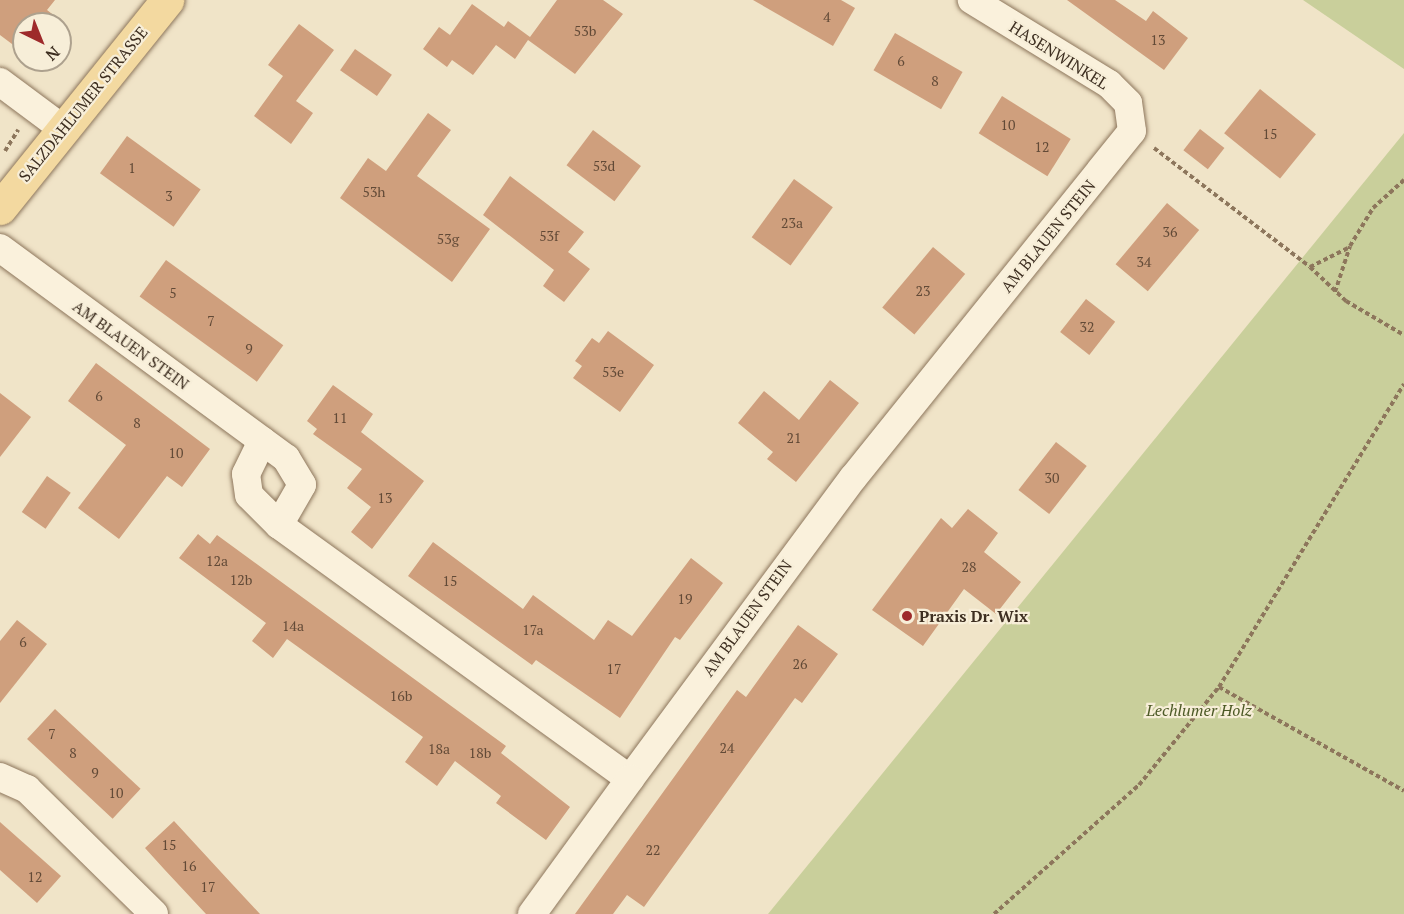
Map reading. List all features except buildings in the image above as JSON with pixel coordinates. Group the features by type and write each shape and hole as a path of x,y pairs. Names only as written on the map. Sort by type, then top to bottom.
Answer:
{"main road":[{"name":"SALZDAHLUMER STRASSE","path":"0,208 167,0"}],"street":[{"name":"HASENWINKEL","path":"972,0 1109,84 1128,103 1133,126"},
{"path":"0,82 63,129"},
{"name":"AM BLAUEN STEIN","path":"532,914 853,478 1133,126"},
{"name":"AM BLAUEN STEIN","path":"0,248 262,441 297,470 302,485 279,525"},
{"path":"262,441 246,474 249,495 279,525 630,779"},
{"path":"0,777 27,789 154,914"}],"path":[{"path":"1133,126 1310,267 1335,292 1404,335"},
{"path":"1335,292 1350,246 1373,208 1404,180"},
{"path":"1310,267 1350,246"},
{"path":"994,914 1139,785 1219,687 1404,384"},
{"path":"1219,687 1404,791"}],"green space":[{"path":"1303,0 1404,0 1404,69"},
{"name":"Lechlumer Holz","path":"1404,133 1404,914 768,914"}],"place":[{"name":"Praxis Dr. Wix","path":"907,616"}]}
